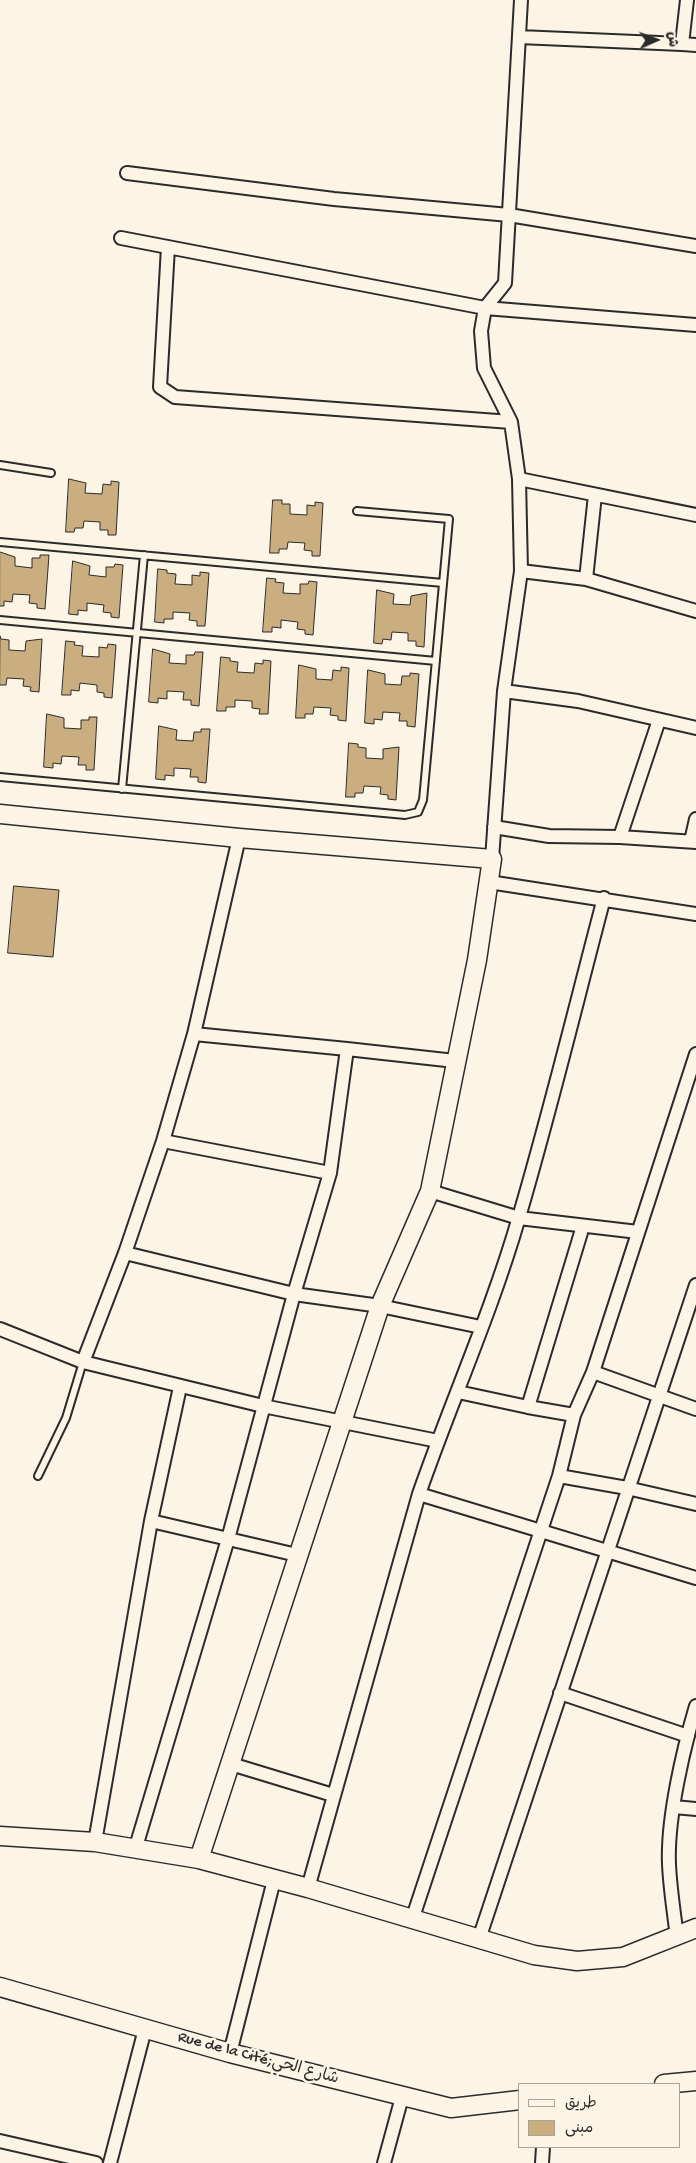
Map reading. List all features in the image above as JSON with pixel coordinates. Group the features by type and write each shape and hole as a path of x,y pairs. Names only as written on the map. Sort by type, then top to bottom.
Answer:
{"street":[{"path":"199,1859 380,1306 430,1191 477,960 492,858 504,691 521,571 519,480 511,422 484,368 481,331 485,308 505,283 521,0"},
{"path":"682,44 687,0"},
{"path":"519,37 696,45"},
{"path":"127,173 334,200 509,215 696,246"},
{"path":"121,238 485,308 696,325"},
{"path":"168,247 160,387 175,397 511,422"},
{"path":"519,480 696,515"},
{"path":"586,579 595,495"},
{"path":"521,571 586,579 696,611"},
{"path":"504,691 578,701 696,728"},
{"path":"620,837 658,720"},
{"path":"0,814 239,838 492,858"},
{"path":"494,827 549,836 620,837 694,842 696,819"},
{"path":"83,1362 126,1253 163,1141 194,1034 239,838"},
{"path":"489,882 604,898 696,914"},
{"path":"308,1888 419,1494 458,1392 519,1218 604,898"},
{"path":"194,1034 455,1061"},
{"path":"135,1850 228,1539 294,1294 330,1173 347,1049"},
{"path":"412,1920 559,1476 574,1415 593,1372 695,1059"},
{"path":"163,1141 330,1173"},
{"path":"430,1191 519,1218 638,1232"},
{"path":"528,1407 583,1226"},
{"path":"126,1253 294,1294 380,1306 481,1327"},
{"path":"479,1939 608,1551 627,1488 696,1285"},
{"path":"0,1329 83,1362 180,1387 263,1406 438,1441"},
{"path":"593,1372 696,1409"},
{"path":"95,1842 151,1521 180,1387"},
{"path":"458,1392 574,1415"},
{"path":"559,1476 627,1488 696,1504"},
{"path":"419,1494 696,1578"},
{"path":"151,1521 297,1556"},
{"path":"560,1693 688,1736"},
{"path":"677,1937 669,1863 674,1807 696,1706"},
{"path":"231,1764 334,1795"},
{"path":"674,1807 696,1809"},
{"path":"0,1836 95,1842 199,1859 308,1888 534,1955 577,1961 623,1957 696,1928"},
{"path":"230,2053 274,1880"},
{"name":"Rue de la Cité;شارع الحي","path":"0,1987 230,2053 451,2108 518,2100"},
{"path":"110,2163 145,2029"},
{"path":"675,2083 696,2081"},
{"path":"384,2163 402,2097"},
{"path":"0,2141 96,2163"},
{"path":"542,2163 543,2148"}],"lane":[{"path":"0,465 51,473"},
{"path":"0,777 405,815 418,812 423,800 449,520 356,511"},
{"path":"0,542 443,583"},
{"path":"122,789 144,555"},
{"path":"0,620 436,661"},
{"path":"38,1476 66,1418 83,1362"}],"building":[{"path":"69,479 86,483 85,493 102,494 103,484 111,485 111,481 119,482 116,535 108,535 108,530 100,530 100,522 84,521 83,528 75,528 74,532 66,532"},
{"path":"273,500 282,500 282,504 290,504 290,514 307,515 307,505 315,506 315,502 323,503 320,556 312,556 312,551 304,550 305,543 288,542 287,549 279,549 279,553 270,553"},
{"path":"0,552 15,557 15,566 32,568 32,558 40,558 40,555 49,555 45,609 37,608 37,604 29,603 30,595 13,594 12,602 4,601 4,606 0,606"},
{"path":"73,561 90,566 89,575 106,577 106,567 114,567 115,564 123,565 119,618 111,617 111,613 103,612 104,605 87,603 87,611 78,610 78,615 69,614"},
{"path":"158,569 176,574 175,584 192,585 192,575 200,576 200,572 209,573 205,626 197,626 197,621 189,620 190,613 173,612 173,619 164,619 164,623 155,622"},
{"path":"267,578 276,579 275,582 284,583 283,593 300,594 300,584 308,584 309,581 317,582 313,635 305,634 305,630 297,629 298,622 281,620 281,628 272,627 272,632 263,632"},
{"path":"377,590 394,594 393,604 410,605 411,596 427,593 424,647 416,646 416,641 408,641 408,633 392,632 391,640 383,639 382,644 374,643"},
{"path":"0,636 1,639 9,640 9,650 25,651 26,641 42,639 39,692 30,691 31,687 23,686 24,679 7,678 6,685 0,685"},
{"path":"66,641 75,642 74,645 83,646 82,656 99,657 99,647 107,648 108,644 116,645 112,698 104,697 104,693 97,692 97,685 80,683 79,691 71,690 71,695 62,695"},
{"path":"153,649 170,654 169,663 186,664 186,655 203,652 199,706 191,705 191,700 183,700 184,692 167,691 167,699 158,698 158,703 149,702"},
{"path":"221,657 230,658 230,661 238,662 237,672 254,673 255,663 263,664 263,660 271,661 268,714 259,714 260,709 252,708 252,701 235,700 235,707 226,707 226,711 217,711"},
{"path":"299,665 316,669 316,679 332,680 333,670 341,671 341,667 349,668 346,721 338,720 338,716 330,715 331,708 314,707 313,714 305,714 305,718 296,718"},
{"path":"368,670 385,674 385,684 401,685 402,676 410,676 410,673 419,674 415,727 407,726 407,721 399,721 400,713 383,712 382,720 374,719 374,724 365,723"},
{"path":"47,714 64,718 64,728 81,729 81,720 97,717 94,770 86,770 86,765 78,765 79,757 62,756 61,764 53,763 53,768 44,767"},
{"path":"159,726 177,730 176,740 193,741 194,732 201,732 201,729 210,729 206,783 198,782 198,777 190,777 191,769 174,768 174,776 165,775 165,780 156,779"},
{"path":"349,743 358,744 358,747 366,748 366,758 383,759 383,749 399,747 396,800 388,799 388,795 380,794 381,787 364,786 363,793 355,793 355,797 346,797"},
{"path":"14,886 59,890 53,957 8,953"}]}
